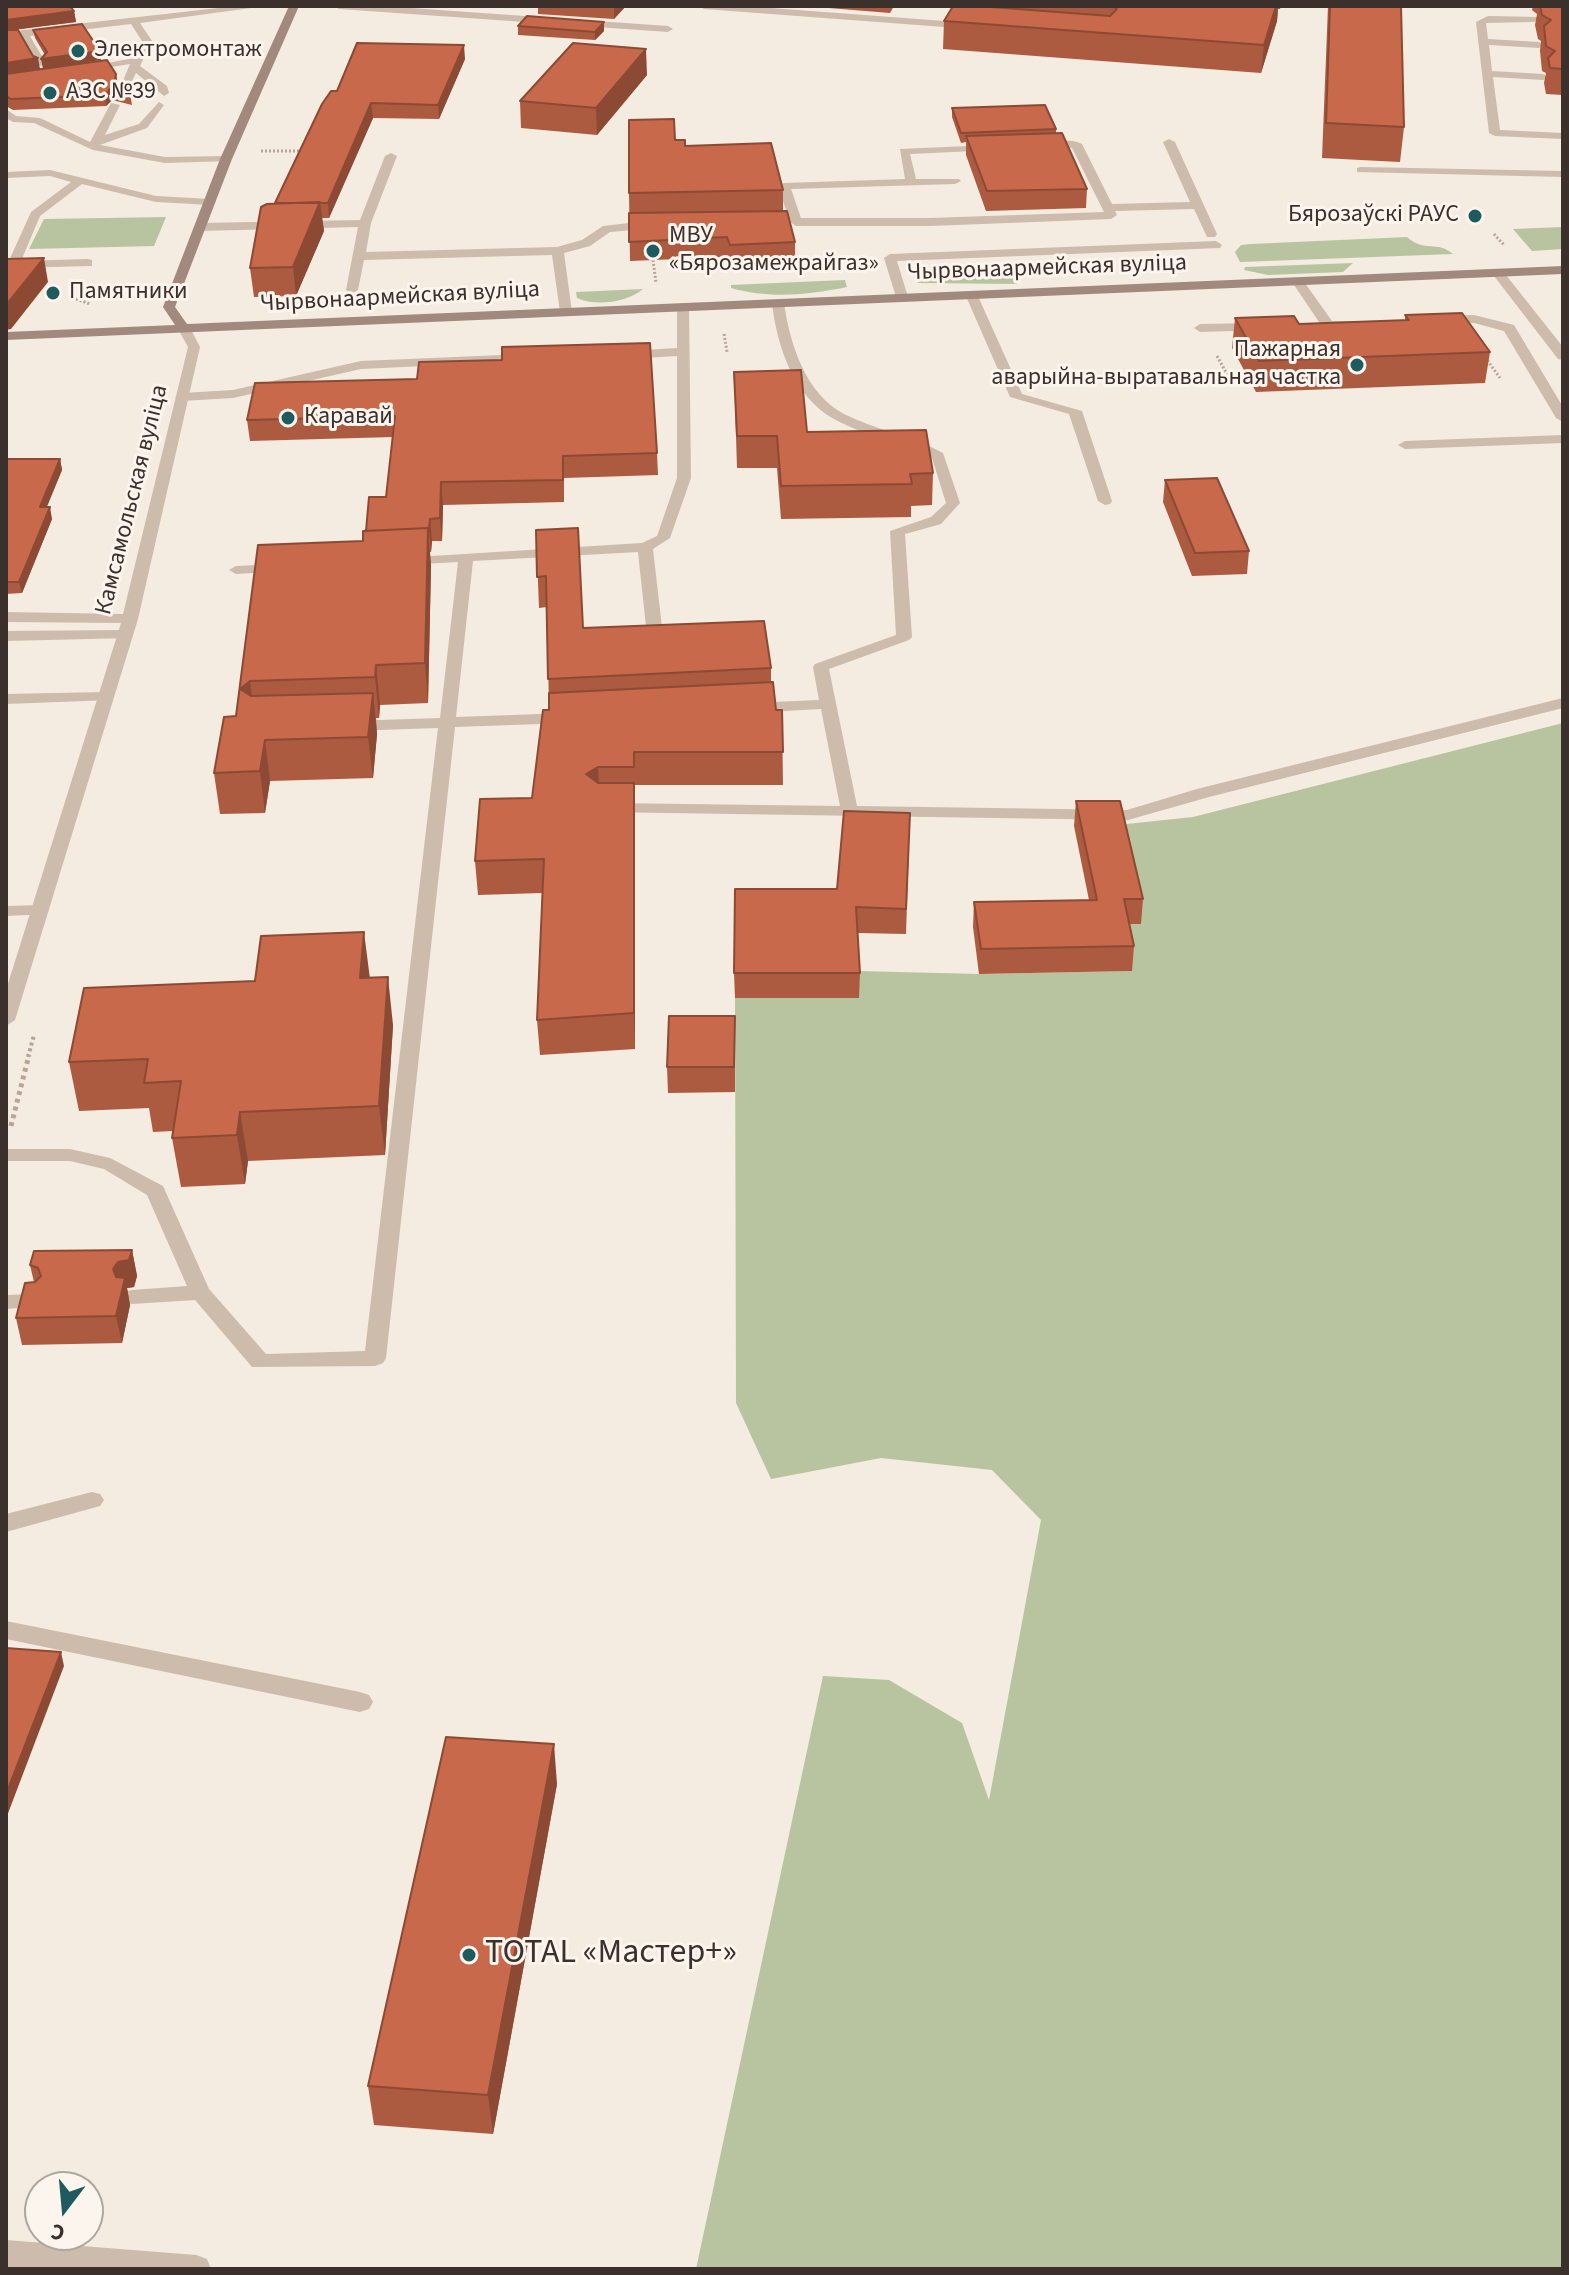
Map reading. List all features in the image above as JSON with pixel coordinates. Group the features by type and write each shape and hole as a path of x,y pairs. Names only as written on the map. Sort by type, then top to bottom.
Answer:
{"main road":[{"name":"Камсамольская вуліца","path":"184,329 169,307 226,159 294,6"},
{"name":"Чырвонаармейская вуліца","path":"6,336 1563,270"}],"street":[{"path":"6,36 76,22 133,20 166,11 261,6"},
{"path":"339,6 668,29"},
{"path":"704,6 983,27"},
{"path":"1534,19 1488,19 1481,22 1495,133 1563,136"},
{"path":"121,93 147,41 133,20"},
{"path":"23,33 43,68 32,75"},
{"path":"1485,42 1539,45"},
{"path":"72,70 136,63 164,93"},
{"path":"1489,74 1543,77"},
{"path":"95,144 115,105"},
{"path":"95,144 143,126 159,105"},
{"path":"25,108 36,120"},
{"path":"6,112 13,119 36,120 95,144 165,160 226,159"},
{"path":"902,297 890,258 1214,240 1169,142"},
{"path":"782,222 930,222 1111,215 1076,144 1029,146"},
{"path":"911,182 904,151 998,147"},
{"path":"352,290 365,223 391,156"},
{"path":"1361,170 1563,174"},
{"path":"6,175 50,173 156,199 210,202"},
{"path":"81,180 35,214 9,265 88,263"},
{"path":"796,222 784,186 955,181"},
{"path":"1107,208 1198,205"},
{"path":"200,227 365,223"},
{"path":"359,256 558,251 586,243 607,229 667,224"},
{"path":"558,251 566,312"},
{"path":"1498,273 1563,356"},
{"path":"1298,282 1328,325"},
{"path":"971,294 1017,397 1075,411 1105,501"},
{"path":"778,303 783,339 808,390 838,416 916,444 938,456 953,503 945,516 936,521 897,531 904,637 821,667 849,811"},
{"path":"390,561 645,547 663,538 684,478 683,307"},
{"path":"1430,321 1460,319 1495,322 1509,328 1563,418"},
{"path":"1312,325 1372,323"},
{"path":"1200,328 1280,326"},
{"name":"Камсамольская вуліца","path":"6,1020 127,627 194,347 184,329"},
{"path":"606,355 683,352"},
{"path":"182,397 233,394 361,365 544,358"},
{"path":"1405,445 1563,439"},
{"path":"645,547 656,645"},
{"path":"6,1155 70,1155 110,1164 156,1191 200,1292 260,1362 375,1358 466,557"},
{"path":"236,570 297,567"},
{"path":"6,617 127,627"},
{"path":"6,636 127,627"},
{"path":"6,699 105,697"},
{"path":"600,808 1128,815 1203,793 1563,703"},
{"path":"733,709 828,704"},
{"path":"336,727 590,716"},
{"path":"6,911 40,910"},
{"path":"132,1297 200,1292"},
{"path":"6,1302 33,1301"},
{"path":"6,1523 92,1500"},
{"path":"6,1630 360,1702"},
{"path":"6,2254 196,2269"}],"path":[{"path":"256,151 303,151"},
{"path":"653,260 657,285"},
{"path":"83,300 145,288"},
{"path":"1460,319 1501,379"},
{"path":"723,329 727,352"}],"green space":[{"path":"166,217 154,246 29,249 44,219"},
{"path":"1563,227 1563,249 1532,251 1513,229"},
{"path":"1407,237 1413,242 1442,248 1453,254 1240,262 1235,252 1241,245 1251,244"},
{"path":"1353,263 1343,272 1268,275 1244,270 1245,267"},
{"path":"1014,273 1017,284 918,283 915,277"},
{"path":"845,280 847,287 803,294 760,294 731,288 731,285"},
{"path":"643,289 621,300 602,303 577,298 576,292"},
{"path":"1563,723 1563,2269 696,2269 823,1676 889,1680 962,1723 989,1800 1041,1520 992,1470 881,1458 771,1479 736,1403 735,998 858,971 979,974 1131,971 1121,924 1140,923 1117,825 1193,817"}],"building":[{"path":"6,6 70,6 74,11 6,20"},
{"path":"953,6 1110,16 1117,9 1112,6 1276,6 1264,45 944,21"},
{"path":"1330,6 1401,6 1404,127 1326,123"},
{"path":"1540,6 1563,6 1563,69 1550,68 1548,58 1555,51 1546,46 1544,26 1551,20 1542,15"},
{"path":"527,16 604,22 595,32 518,26"},
{"path":"82,24 100,51 41,59 47,52 33,30"},
{"path":"6,30 18,30 33,56 38,58 6,63"},
{"path":"357,43 464,45 438,105 371,103 328,203 275,203 322,104 331,91 337,91"},
{"path":"573,43 646,49 596,108 520,101"},
{"path":"107,60 116,74 114,86 125,86 130,94 110,89 105,95 11,99 6,96 6,74"},
{"path":"1045,105 1056,129 961,133 952,108"},
{"path":"674,119 675,140 685,140 685,146 771,143 783,190 629,193 629,120"},
{"path":"1062,133 1087,189 987,191 966,136"},
{"path":"320,202 293,267 250,268 261,207 267,204"},
{"path":"787,211 795,242 730,245 727,237 629,242 629,213"},
{"path":"44,258 7,304 6,304 6,259"},
{"path":"1462,313 1490,352 1259,361 1235,318 1294,316 1299,324 1409,320 1405,315"},
{"path":"650,343 657,453 563,456 563,480 441,482 440,518 430,519 428,530 366,531 369,497 386,497 395,416 247,420 255,383 417,379 419,362 502,360 502,347"},
{"path":"801,370 807,432 926,430 933,473 910,474 912,484 781,486 777,436 737,436 734,372"},
{"path":"6,459 60,459 40,507 50,507 19,582 6,582"},
{"path":"1217,478 1249,551 1195,553 1165,480"},
{"path":"428,528 425,663 376,665 375,677 250,681 240,689 251,696 373,693 368,737 265,740 260,771 214,773 224,717 236,716 258,545 363,541 363,531"},
{"path":"578,528 583,628 764,621 771,668 548,679 546,576 537,577 536,530"},
{"path":"773,682 776,710 782,710 783,752 634,752 634,767 598,767 586,774 598,783 634,783 634,1013 537,1020 544,859 475,861 480,799 532,798 543,710 549,710 549,693"},
{"path":"1076,801 1120,801 1143,899 1124,899 1134,946 981,949 974,902 1097,900"},
{"path":"844,811 910,813 906,909 856,907 860,973 734,973 735,889 837,889"},
{"path":"364,932 360,978 388,977 379,1106 240,1112 237,1135 172,1138 181,1081 144,1083 148,1059 69,1062 84,988 255,981 261,936"},
{"path":"669,1016 735,1016 734,1067 667,1067"},
{"path":"132,1250 129,1260 118,1262 113,1269 116,1277 125,1278 116,1316 16,1318 25,1283 35,1282 41,1276 38,1268 30,1265 34,1251"},
{"path":"6,1648 61,1652 6,1794"},
{"name":"TOTAL «Мастер+»","path":"446,1737 554,1744 488,2095 368,2086"}],"place":[{"name":"Электромонтаж","path":"78,51"},
{"name":"АЗС №39","path":"50,93"},
{"name":"Бярозаўскі РАУС","path":"1475,216"},
{"name":"МВУ «Бярозамежрайгаз»","path":"653,251"},
{"name":"Памятники","path":"53,293"},
{"name":"Пажарная аварыйна-выратавальная частка","path":"1357,365"},
{"name":"Каравай","path":"288,418"},
{"name":"TOTAL «Мастер+»","path":"469,1955"}]}
